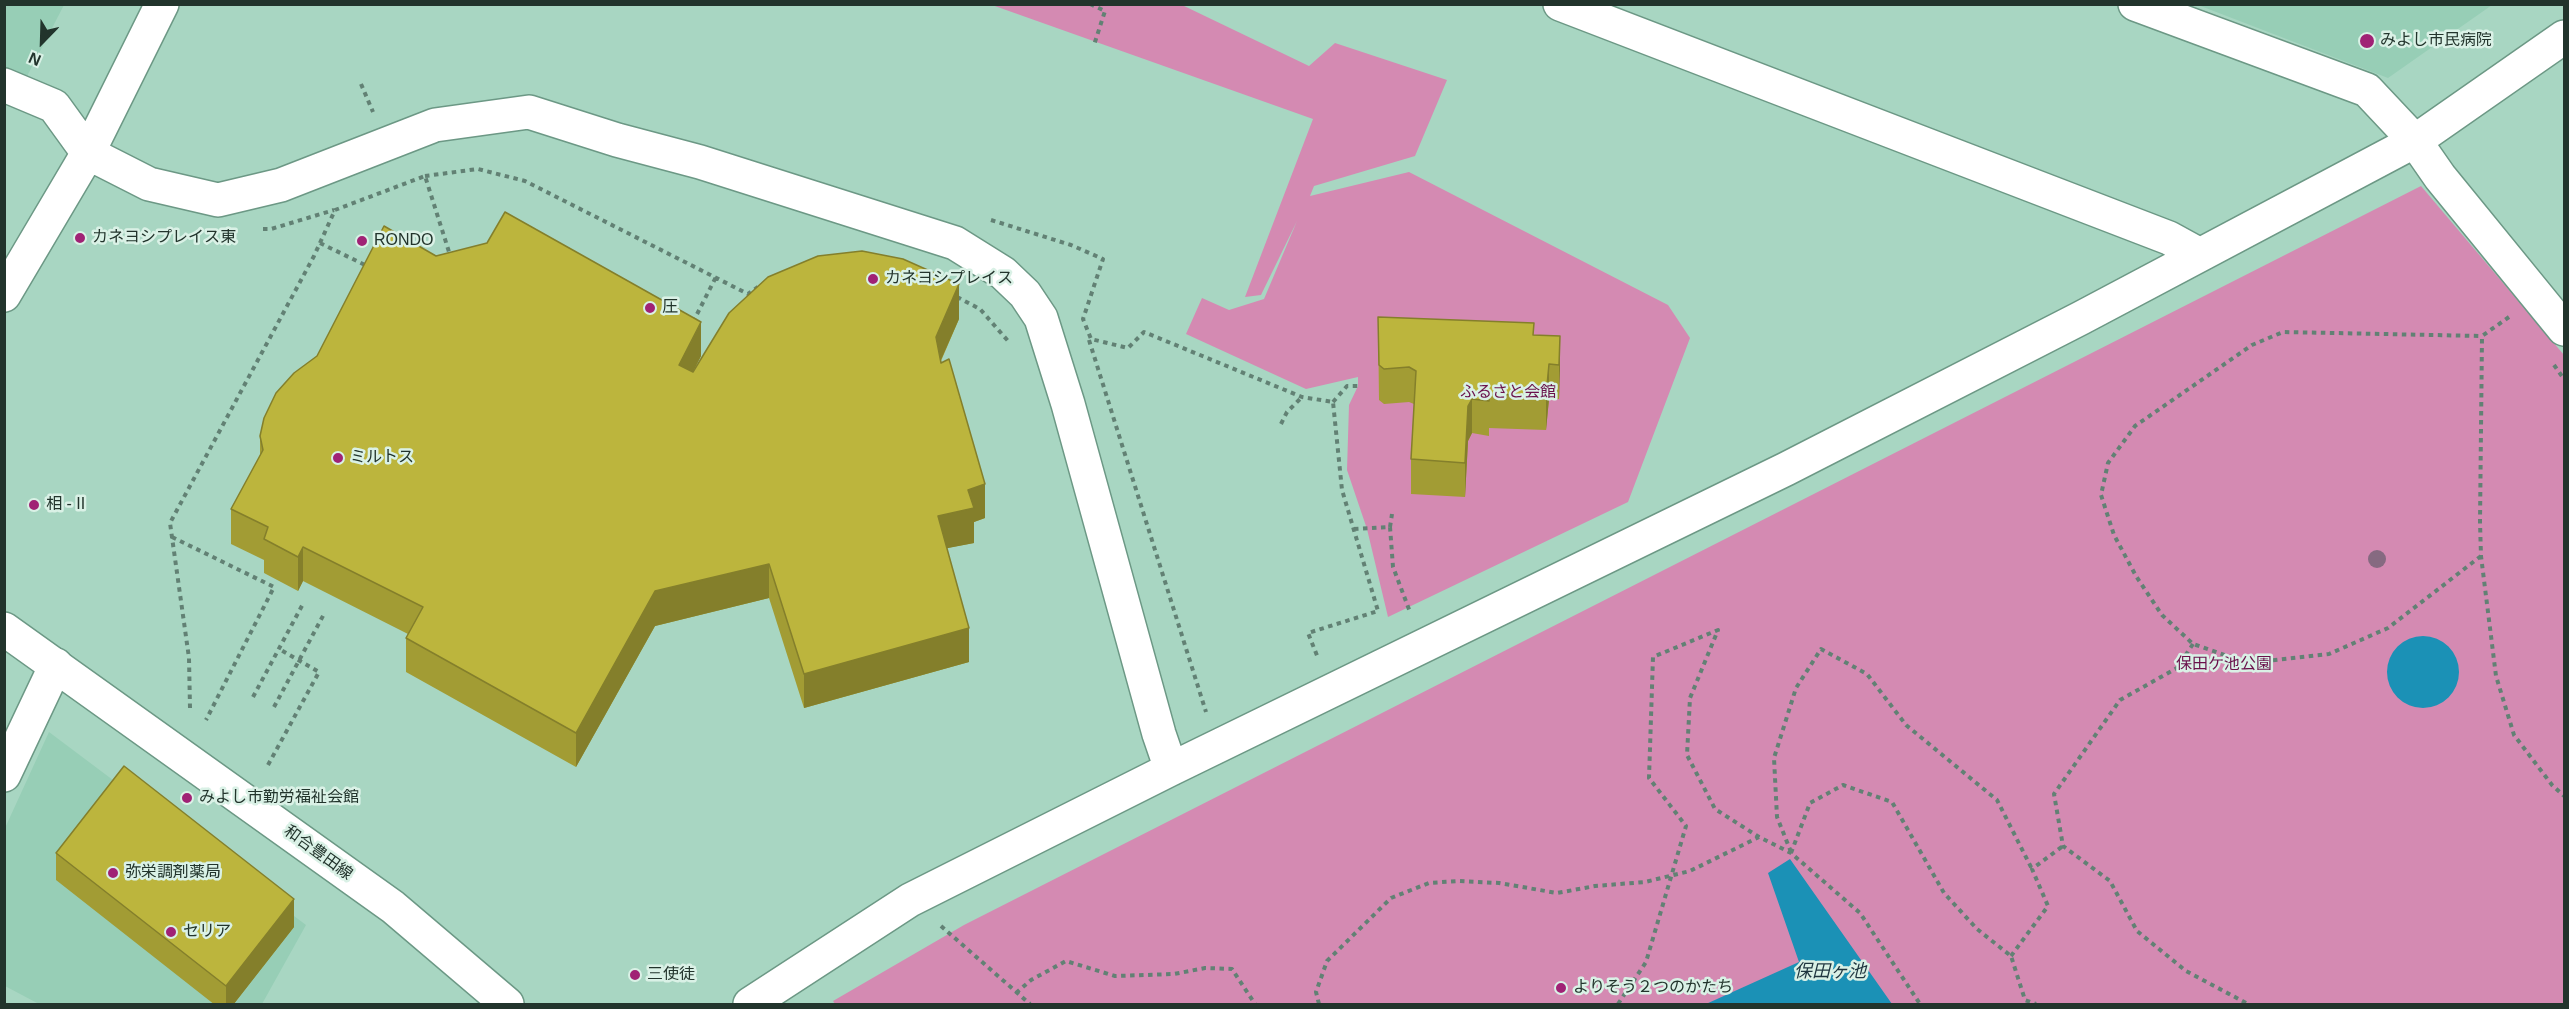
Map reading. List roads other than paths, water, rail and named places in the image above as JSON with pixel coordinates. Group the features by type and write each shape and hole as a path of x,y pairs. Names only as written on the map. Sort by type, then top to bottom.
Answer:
{"street":[{"path":"4,295 16,254 88,153 162,4"},
{"path":"1560,4 2169,238 2200,255"},
{"path":"2135,4 2367,90 2415,141 2440,177 2565,329"},
{"path":"750,1005 910,900 1171,769 1786,470 2415,141 2565,37"},
{"path":"4,85 54,106 88,153 149,184 218,200 281,185 435,125 529,112 617,140 700,162 955,243 1003,273 1025,294 1041,318 1068,404 1159,734 1171,769"},
{"name":"和合豊田線","path":"4,629 393,907 507,1005"},
{"path":"4,776 56,665"}],"water":[{"path":"2430,636 2449,646 2457,658 2459,672 2457,686 2449,698 2437,706 2416,708 2397,698 2389,686 2387,665 2397,646 2409,638"},
{"name":"保田ヶ池","path":"1790,859 1892,1004 1706,1004 1799,962 1768,873"}],"place":[{"name":"みよし市民病院","path":"2367,41"},
{"name":"カネヨシプレイス東","path":"80,238"},
{"name":"RONDO","path":"362,241"},
{"name":"カネヨシプレイス","path":"873,279"},
{"name":"圧","path":"650,308"},
{"name":"ミルトス","path":"338,458"},
{"name":"相 - II","path":"34,505"},
{"name":"みよし市勤労福祉会館","path":"187,798"},
{"name":"弥栄調剤薬局","path":"113,873"},
{"name":"セリア","path":"171,932"},
{"name":"三使徒","path":"635,975"},
{"name":"よりそう２つのかたち","path":"1561,988"}],"park label":[{"name":"ふるさと会館","path":"1508,393"},
{"name":"保田ケ池公園","path":"2224,665"}]}
